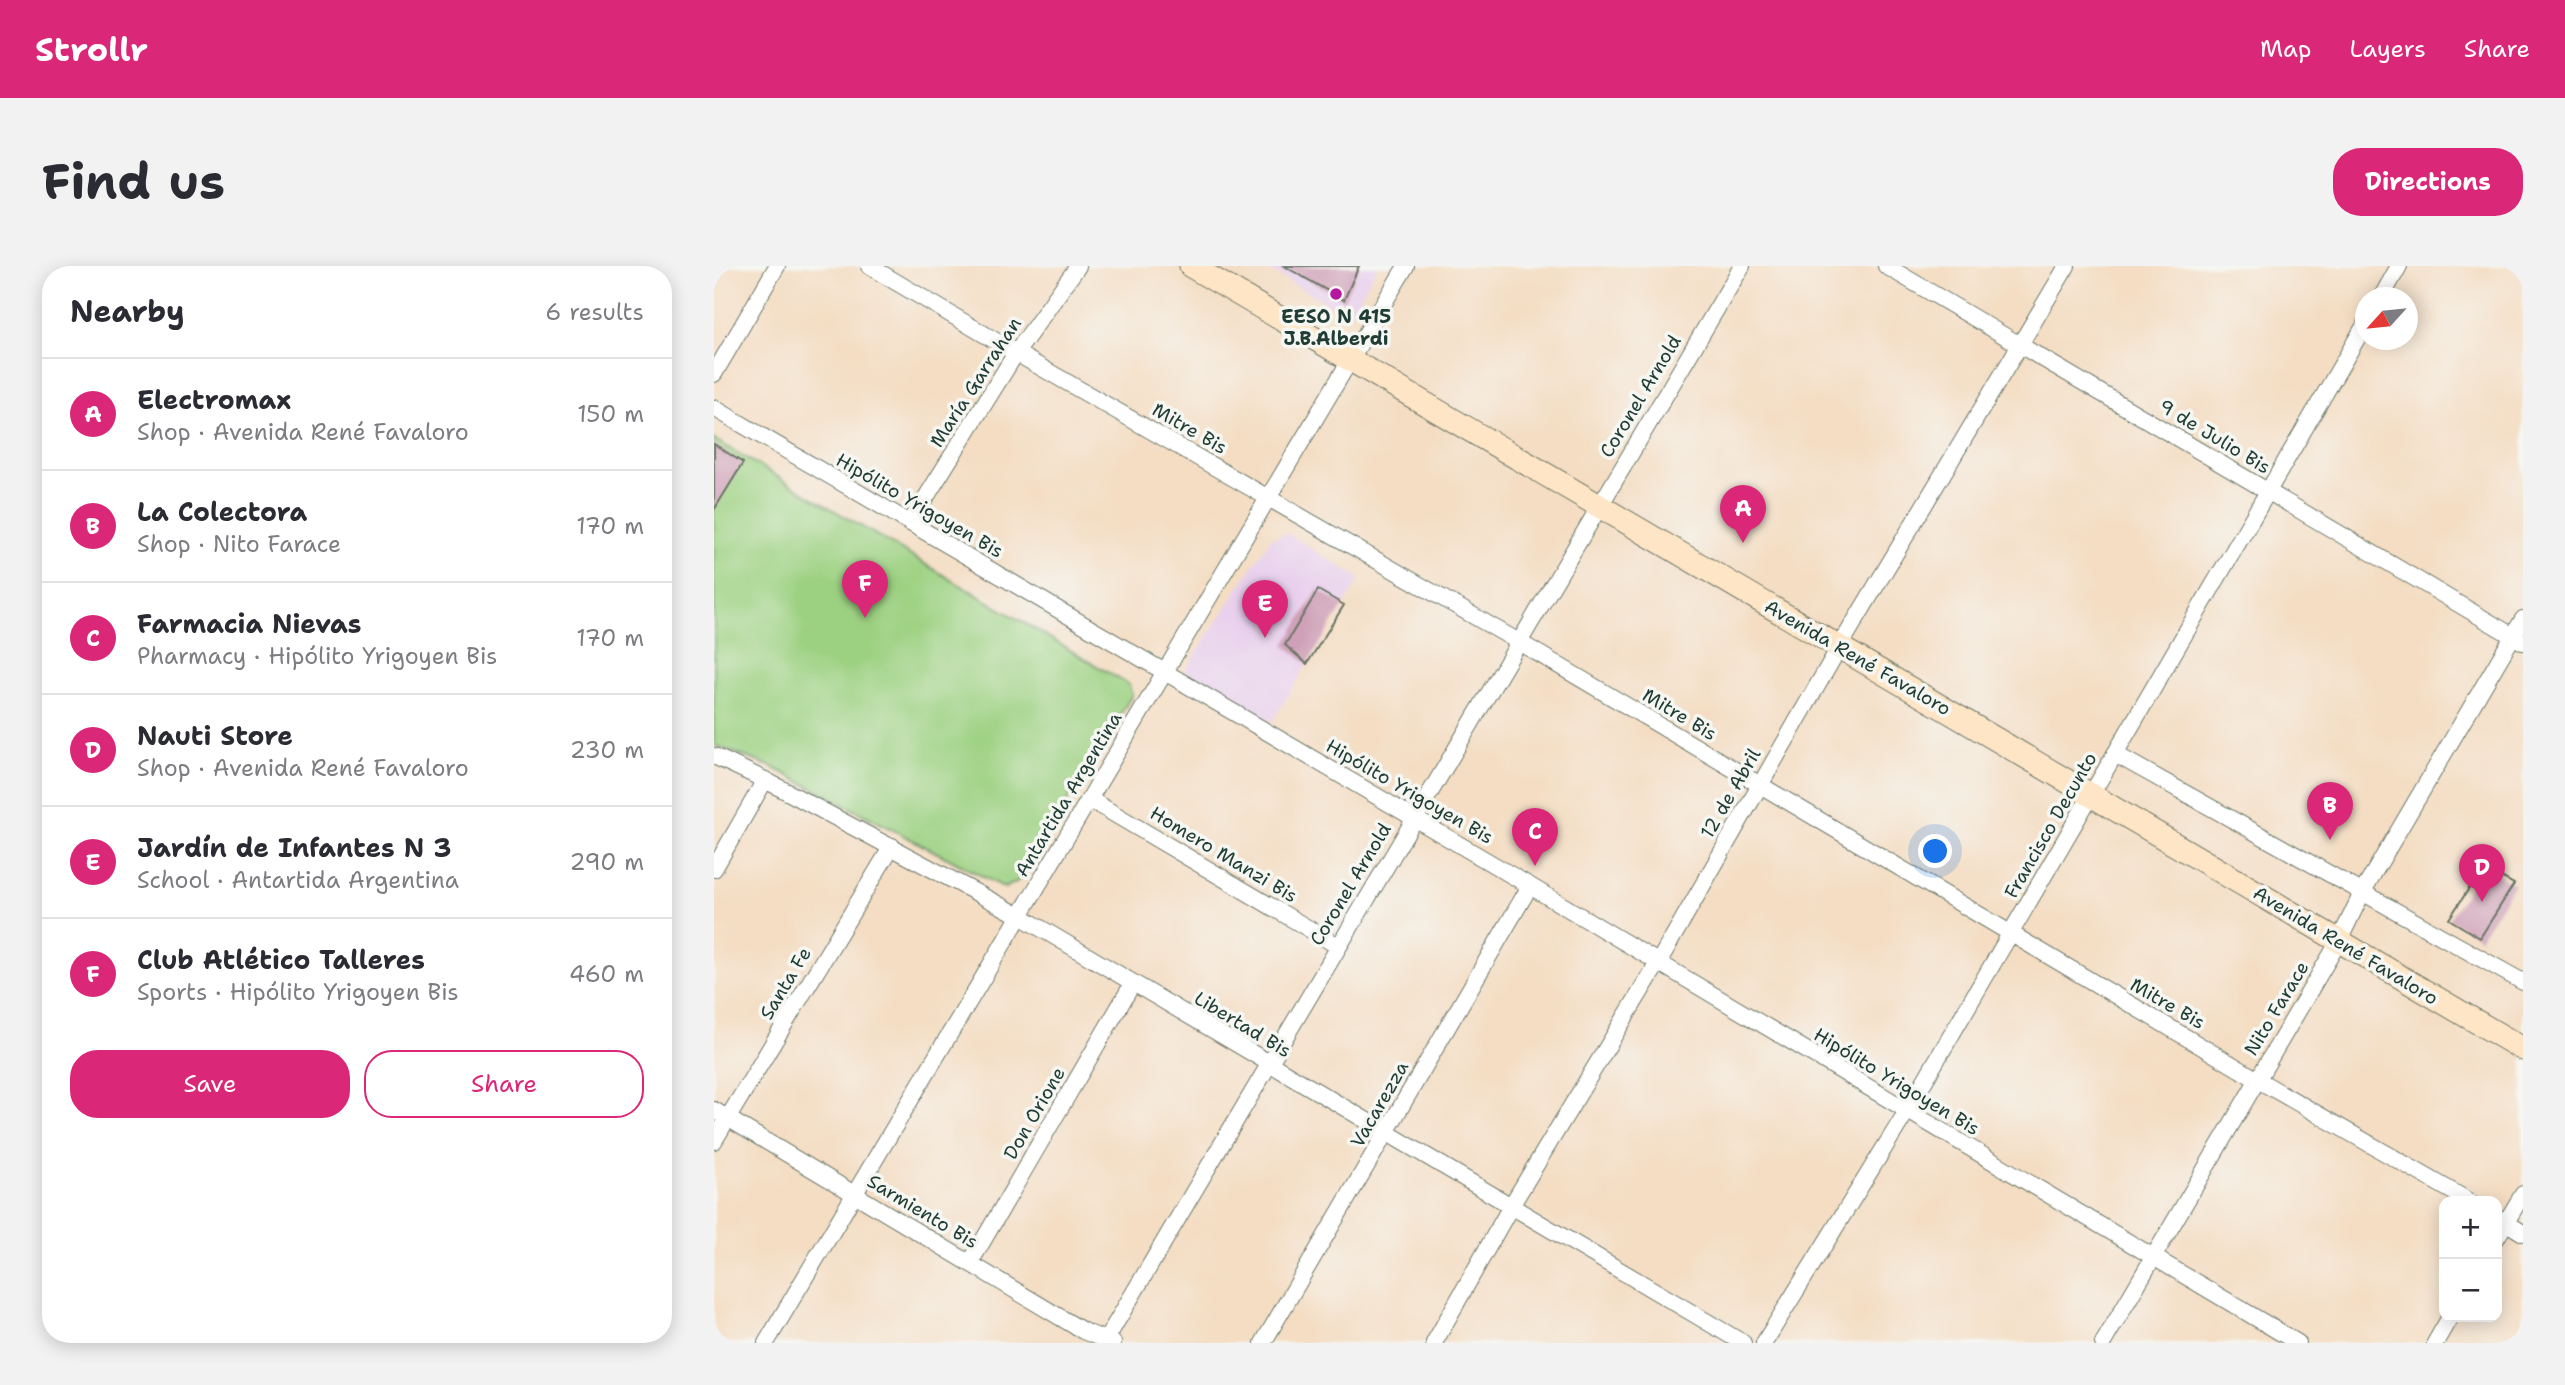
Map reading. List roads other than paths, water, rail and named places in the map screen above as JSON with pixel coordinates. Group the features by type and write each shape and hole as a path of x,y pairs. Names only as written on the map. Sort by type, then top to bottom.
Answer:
{"main road":[{"name":"Avenida René Favaloro","path":"1191,266 2523,1049"}],"street":[{"path":"714,374 777,266"},
{"name":"Mitre Bis","path":"869,266 1016,354 1519,642 1758,786 2460,1196"},
{"name":"María Garrahan","path":"910,523 1016,354 1078,266"},
{"name":"Antartida Argentina","path":"766,1343 1406,266"},
{"name":"Coronel Arnold","path":"1107,1342 1268,1063 1742,266"},
{"name":"9 de Julio Bis","path":"1886,266 2518,639"},
{"name":"12 de Abril","path":"1434,1343 1511,1206 1658,963 1840,646 2067,266"},
{"path":"2387,287 2399,266"},
{"name":"Francisco Decunto","path":"1765,1343 1907,1111 2355,340"},
{"name":"Hipólito Yrigoyen Bis","path":"714,408 1530,886 2298,1343"},
{"name":"Nito Farace","path":"2103,1343 2340,941 2362,893 2518,639 2523,619"},
{"path":"2115,754 2523,982"},
{"name":"Libertad Bis","path":"714,756 765,779 1020,916 1743,1343"},
{"path":"714,869 765,779"},
{"name":"Homero Manzi Bis","path":"1089,799 1338,946"},
{"name":"Santa Fe","path":"714,1141 721,1114 892,846"},
{"name":"Vacarezza","path":"1264,1343 1530,886"},
{"name":"Don Orione","path":"970,1263 1133,983"},
{"name":"Sarmiento Bis","path":"721,1114 1083,1331 1107,1342"},
{"path":"2502,1219 2523,1194"},
{"path":"2502,1221 2523,1233"},
{"path":"2435,1343 2448,1322"}],"place":[{"name":"EESO N 415 J.B.Alberdi","path":"1336,294"},
{"name":"Electromax","path":"1743,543"},
{"name":"Club Atlético Talleres","path":"865,618"},
{"name":"Jardín de Infantes N 3","path":"1265,638"},
{"name":"La Colectora","path":"2330,840"},
{"name":"Farmacia Nievas","path":"1535,866"},
{"name":"Nauti Store","path":"2482,902"}]}
